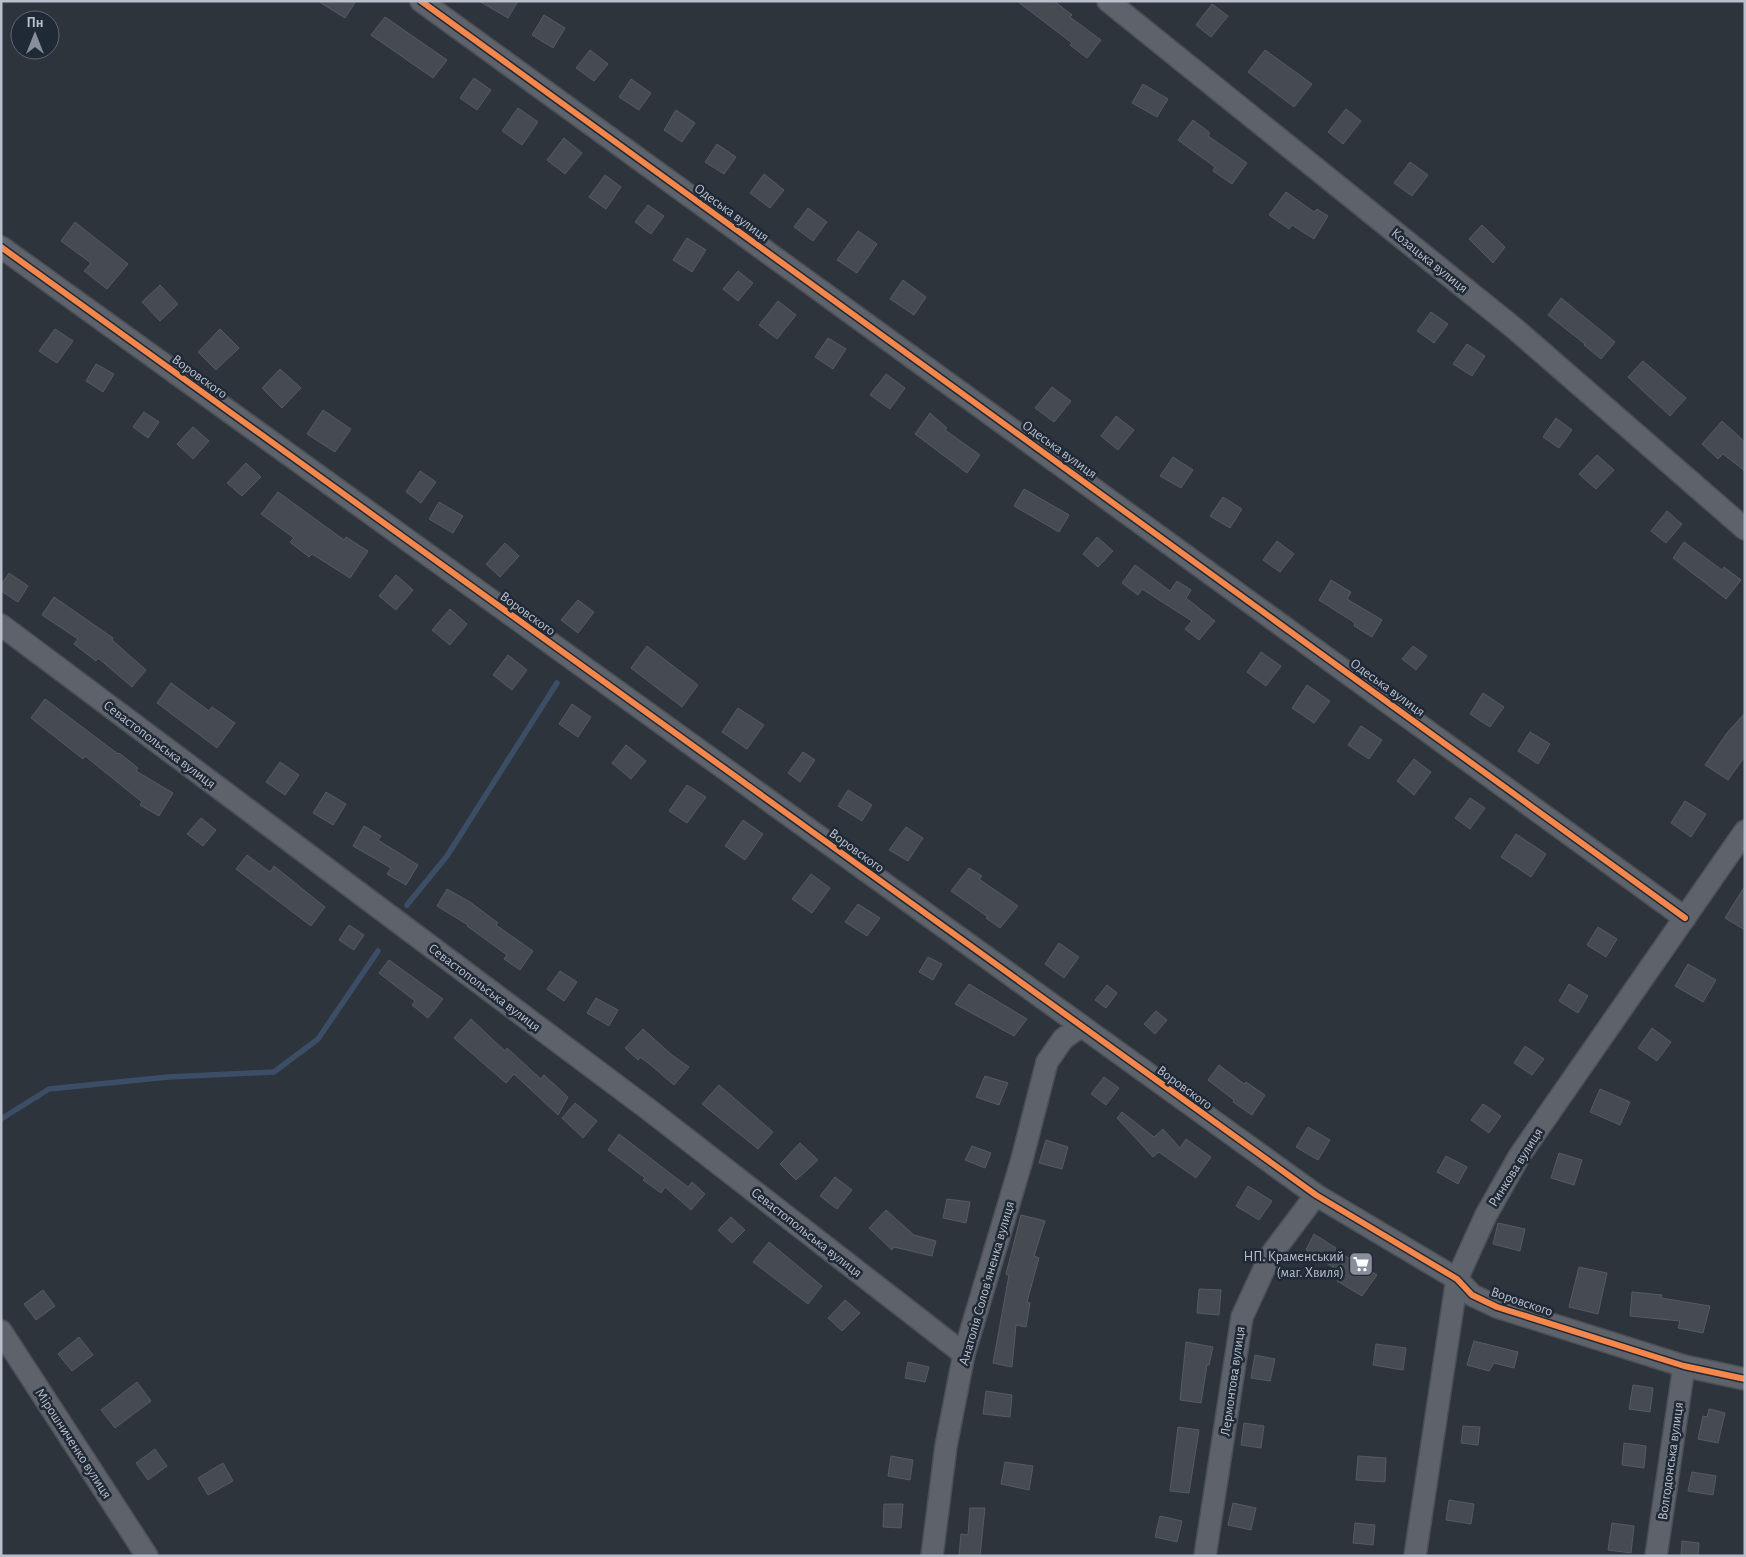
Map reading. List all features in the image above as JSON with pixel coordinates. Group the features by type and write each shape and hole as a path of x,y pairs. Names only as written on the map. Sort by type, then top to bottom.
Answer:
{"street":[{"name":"Одеська вулиця","path":"421,1 1685,918"},
{"name":"Козацька вулиця","path":"1108,1 1514,328 1745,529"},
{"name":"Воровского","path":"1,247 1080,1028 1316,1195 1457,1279 1472,1295 1496,1307 1684,1366 1745,1379"},
{"name":"Севастопольська вулиця","path":"1,625 640,1103 964,1354"},
{"name":"Ринкова вулиця","path":"1415,1556 1457,1279 1486,1214 1520,1155 1745,831"},
{"name":"Анатолія Солов'яненка вулиця","path":"932,1556 946,1446 964,1354 1022,1162 1047,1062 1063,1039 1080,1028"},
{"name":"Лермонтова вулиця","path":"1205,1556 1242,1317 1270,1256 1316,1195"},
{"name":"Мірошниченко вулиця","path":"1,1331 147,1556"},
{"name":"Волгодонська вулиця","path":"1656,1556 1684,1366"}],"building":[{"path":"318,1 356,1 345,18"},
{"path":"479,1 518,1 508,18"},
{"path":"1017,1 1054,1 1072,15 1070,17 1101,40 1087,58 1070,45 1072,43"},
{"path":"1212,4 1228,16 1211,37 1196,25"},
{"path":"544,15 565,28 553,48 532,35"},
{"path":"385,17 447,60 433,78 371,35"},
{"path":"590,50 608,64 594,81 576,68"},
{"path":"1265,50 1312,84 1294,107 1248,72"},
{"path":"474,78 491,90 477,110 460,98"},
{"path":"631,79 651,93 639,110 619,97"},
{"path":"1143,84 1168,99 1157,117 1132,103"},
{"path":"518,108 538,122 522,145 502,131"},
{"path":"1346,109 1361,121 1343,144 1328,132"},
{"path":"676,110 695,123 682,142 664,130"},
{"path":"1193,120 1210,133 1208,136 1247,163 1232,184 1213,171 1215,167 1178,140"},
{"path":"564,138 582,153 565,174 547,160"},
{"path":"717,144 736,157 724,174 705,162"},
{"path":"1410,162 1428,175 1412,196 1394,183"},
{"path":"764,174 784,190 770,208 750,193"},
{"path":"605,175 621,187 606,209 589,197"},
{"path":"1286,192 1314,212 1317,209 1328,216 1314,239 1292,225 1289,229 1269,215"},
{"path":"648,205 664,216 651,234 635,222"},
{"path":"808,208 827,222 813,241 794,227"},
{"path":"75,222 128,264 107,289 84,271 91,263 61,241"},
{"path":"1482,225 1505,247 1493,263 1469,239"},
{"path":"858,231 877,244 857,273 837,260"},
{"path":"687,238 706,250 692,272 673,260"},
{"path":"738,271 753,283 738,301 723,289"},
{"path":"903,280 926,297 914,315 890,299"},
{"path":"160,285 178,304 160,321 142,302"},
{"path":"1561,298 1615,342 1601,359 1548,315"},
{"path":"778,301 796,315 777,339 759,325"},
{"path":"1431,312 1448,324 1434,343 1417,331"},
{"path":"55,329 73,341 57,363 39,351"},
{"path":"220,329 239,348 216,370 198,352"},
{"path":"828,338 846,349 833,369 815,357"},
{"path":"1467,344 1485,356 1472,376 1453,364"},
{"path":"1643,361 1686,398 1670,416 1628,377"},
{"path":"96,364 114,374 103,392 86,381"},
{"path":"280,369 301,388 282,408 262,388"},
{"path":"886,374 905,388 890,409 870,395"},
{"path":"1052,387 1071,401 1054,422 1035,408"},
{"path":"323,410 351,429 335,452 307,434"},
{"path":"144,412 159,422 148,438 133,427"},
{"path":"930,413 947,428 945,430 980,455 967,473 915,434"},
{"path":"1116,416 1134,430 1118,450 1101,436"},
{"path":"1556,418 1572,430 1559,448 1543,437"},
{"path":"1722,421 1745,442 1745,471 1723,454 1718,459 1702,444"},
{"path":"193,427 209,441 193,459 177,444"},
{"path":"1597,455 1614,470 1596,489 1579,474"},
{"path":"1173,457 1193,470 1181,488 1160,476"},
{"path":"246,463 261,477 242,496 227,483"},
{"path":"420,471 436,482 421,503 406,492"},
{"path":"1024,489 1069,515 1059,532 1014,506"},
{"path":"278,492 344,540 346,537 368,551 350,578 312,554 309,557 290,542 294,538 261,514"},
{"path":"1223,497 1242,509 1230,528 1210,516"},
{"path":"439,502 463,516 453,533 429,519"},
{"path":"1667,511 1682,524 1666,543 1651,531"},
{"path":"1097,537 1113,551 1098,567 1083,554"},
{"path":"1277,541 1294,554 1280,572 1263,560"},
{"path":"1684,542 1722,570 1724,567 1741,580 1726,599 1673,558"},
{"path":"505,543 519,556 500,577 486,564"},
{"path":"1135,565 1170,591 1177,581 1191,590 1186,598 1215,621 1199,640 1185,629 1192,621 1142,589 1138,595 1122,583"},
{"path":"9,573 28,586 18,602 1,591 1,585"},
{"path":"396,575 413,590 396,610 379,596"},
{"path":"1331,580 1351,592 1347,599 1382,620 1372,637 1354,626 1355,623 1319,600"},
{"path":"54,597 113,638 112,640 146,670 132,687 98,658 96,661 74,644 78,639 42,615"},
{"path":"578,600 594,612 578,633 561,620"},
{"path":"450,609 467,624 450,645 432,630"},
{"path":"647,646 698,685 682,707 631,668"},
{"path":"1413,646 1427,656 1416,670 1402,659"},
{"path":"1261,652 1281,666 1266,686 1247,672"},
{"path":"508,655 527,670 512,690 493,675"},
{"path":"171,683 209,711 212,707 235,723 217,748 157,703"},
{"path":"1307,685 1330,701 1314,723 1292,708"},
{"path":"1483,693 1504,707 1490,727 1470,714"},
{"path":"45,699 138,768 136,771 173,793 159,816 140,805 142,802 85,756 83,759 31,718"},
{"path":"572,704 591,717 578,737 559,724"},
{"path":"738,708 764,725 747,749 722,732"},
{"path":"1745,713 1745,756 1728,780 1705,765 1727,733"},
{"path":"1361,726 1382,740 1369,759 1348,745"},
{"path":"1530,732 1550,744 1538,764 1518,751"},
{"path":"626,745 646,761 631,779 612,763"},
{"path":"803,752 815,760 800,782 788,773"},
{"path":"1414,759 1431,772 1414,795 1397,781"},
{"path":"280,762 299,775 285,795 266,782"},
{"path":"687,785 706,797 687,823 669,811"},
{"path":"848,790 872,805 862,821 838,806"},
{"path":"326,792 346,804 333,825 313,813"},
{"path":"1470,798 1485,808 1470,829 1455,818"},
{"path":"1685,801 1706,814 1691,837 1671,823"},
{"path":"201,818 216,830 203,846 187,834"},
{"path":"743,820 763,834 745,860 725,846"},
{"path":"364,826 381,836 378,840 418,865 406,885 387,874 391,868 353,846"},
{"path":"906,827 923,838 908,861 889,850"},
{"path":"1516,834 1546,854 1531,877 1501,857"},
{"path":"247,855 270,872 274,866 325,907 311,926 236,869"},
{"path":"969,868 982,876 979,879 1018,906 1000,928 986,918 988,917 951,891"},
{"path":"811,874 830,888 812,913 792,899"},
{"path":"1745,886 1745,930 1725,918"},
{"path":"447,889 470,902 498,923 496,925 533,951 520,970 504,959 507,955 468,925 437,906"},
{"path":"858,904 880,918 867,936 845,922"},
{"path":"349,925 364,935 354,950 339,940"},
{"path":"1598,927 1617,939 1606,957 1587,945"},
{"path":"1059,943 1079,957 1064,978 1045,964"},
{"path":"928,957 942,964 933,980 919,972"},
{"path":"389,960 443,999 428,1018 412,1005 415,1001 379,973"},
{"path":"1688,964 1716,980 1703,1002 1675,986"},
{"path":"560,971 577,982 564,1001 547,989"},
{"path":"969,984 1027,1019 1014,1036 955,1004"},
{"path":"1569,984 1588,996 1578,1013 1559,1001"},
{"path":"1107,985 1117,993 1106,1008 1095,1000"},
{"path":"596,998 618,1010 609,1026 587,1013"},
{"path":"1156,1011 1167,1020 1155,1034 1144,1024"},
{"path":"471,1019 505,1051 507,1048 541,1079 544,1075 568,1097 558,1115 514,1074 506,1083 454,1038"},
{"path":"1652,1028 1671,1042 1657,1061 1638,1048"},
{"path":"643,1029 672,1055 689,1067 674,1085 647,1062 640,1057 638,1060 625,1048"},
{"path":"1525,1046 1544,1059 1532,1075 1514,1063"},
{"path":"1219,1065 1244,1084 1246,1082 1265,1095 1252,1115 1233,1102 1234,1100 1208,1080"},
{"path":"985,1076 1008,1083 999,1105 976,1097"},
{"path":"1104,1077 1119,1088 1106,1105 1091,1094"},
{"path":"719,1085 773,1132 758,1149 702,1104"},
{"path":"1600,1089 1630,1102 1620,1125 1590,1112"},
{"path":"575,1103 597,1121 583,1138 562,1118"},
{"path":"1483,1104 1501,1116 1489,1133 1471,1120"},
{"path":"1122,1112 1154,1137 1163,1129 1180,1148 1186,1139 1211,1157 1196,1178 1159,1152 1153,1157 1117,1118"},
{"path":"1308,1127 1330,1140 1318,1160 1296,1147"},
{"path":"619,1134 688,1187 692,1182 705,1194 691,1210 665,1187 661,1193 643,1180 645,1178 608,1150"},
{"path":"1046,1140 1068,1147 1062,1169 1039,1163"},
{"path":"800,1143 818,1160 796,1180 780,1164"},
{"path":"972,1146 991,1153 985,1168 965,1160"},
{"path":"1559,1153 1582,1160 1574,1185 1551,1178"},
{"path":"1446,1156 1467,1167 1458,1184 1437,1172"},
{"path":"835,1177 852,1190 837,1209 820,1196"},
{"path":"1248,1186 1272,1201 1259,1220 1236,1206"},
{"path":"947,1199 970,1202 966,1223 943,1218"},
{"path":"886,1210 914,1235 936,1241 932,1256 894,1247 892,1250 869,1228"},
{"path":"1021,1215 1045,1221 1034,1256 1039,1258 1027,1302 1030,1303 1026,1327 1016,1325 1012,1367 993,1363 1009,1275 1006,1274"},
{"path":"731,1217 745,1230 732,1243 718,1230"},
{"path":"1498,1223 1525,1229 1520,1251 1493,1244"},
{"path":"1314,1234 1336,1248 1335,1250 1377,1275 1362,1296 1337,1281 1342,1273 1306,1250"},
{"path":"769,1242 822,1286 808,1304 753,1262"},
{"path":"1579,1267 1607,1273 1598,1314 1569,1307"},
{"path":"1199,1289 1221,1290 1219,1315 1197,1313"},
{"path":"43,1290 55,1306 36,1320 24,1304"},
{"path":"1632,1292 1662,1295 1661,1298 1710,1306 1703,1333 1678,1328 1680,1321 1630,1316"},
{"path":"845,1300 860,1313 842,1331 828,1318"},
{"path":"79,1337 93,1355 72,1371 58,1354"},
{"path":"1474,1341 1518,1352 1514,1368 1494,1363 1489,1371 1467,1365"},
{"path":"1186,1342 1213,1347 1209,1365 1207,1365 1201,1403 1180,1400"},
{"path":"1376,1344 1406,1348 1403,1370 1373,1365"},
{"path":"1255,1355 1275,1359 1270,1381 1251,1378"},
{"path":"908,1362 929,1367 925,1382 905,1378"},
{"path":"137,1382 151,1401 115,1428 101,1410"},
{"path":"1633,1385 1653,1388 1650,1412 1629,1409"},
{"path":"986,1391 1012,1395 1010,1417 983,1414"},
{"path":"1709,1409 1725,1413 1718,1443 1698,1439 1703,1416 1707,1417"},
{"path":"1244,1423 1264,1426 1261,1448 1241,1445"},
{"path":"1463,1426 1480,1427 1478,1445 1461,1443"},
{"path":"1178,1427 1199,1430 1189,1493 1170,1491"},
{"path":"1624,1443 1646,1446 1644,1468 1622,1465"},
{"path":"155,1449 167,1466 148,1480 136,1463"},
{"path":"891,1456 913,1460 910,1480 888,1476"},
{"path":"1358,1456 1386,1458 1385,1482 1356,1480"},
{"path":"1005,1462 1033,1466 1029,1490 1001,1484"},
{"path":"223,1463 233,1481 208,1495 198,1478"},
{"path":"1692,1472 1716,1476 1713,1495 1688,1491"},
{"path":"1449,1500 1474,1504 1471,1524 1446,1520"},
{"path":"1233,1503 1256,1508 1251,1530 1228,1525"},
{"path":"884,1504 903,1504 901,1528 883,1527"},
{"path":"970,1508 985,1508 980,1556 959,1555 961,1534 968,1535"},
{"path":"1160,1516 1182,1521 1177,1542 1155,1537"},
{"path":"1355,1523 1375,1525 1373,1545 1353,1543"},
{"path":"1612,1523 1634,1526 1631,1553 1608,1550"},
{"path":"1682,1541 1699,1543 1698,1556 1681,1556"}],"waterway":[{"path":"407,905 447,856 557,683"},
{"path":"1,1119 49,1089 168,1077 274,1072 318,1039 378,951"}],"cycle path":[{"path":"421,1 1685,918"},
{"path":"1,247 1316,1195 1457,1279 1472,1295 1497,1307 1684,1366 1745,1379"}],"place":[{"name":"НП. Краменський (маг. Хвиля)","path":"1361,1264"}]}
